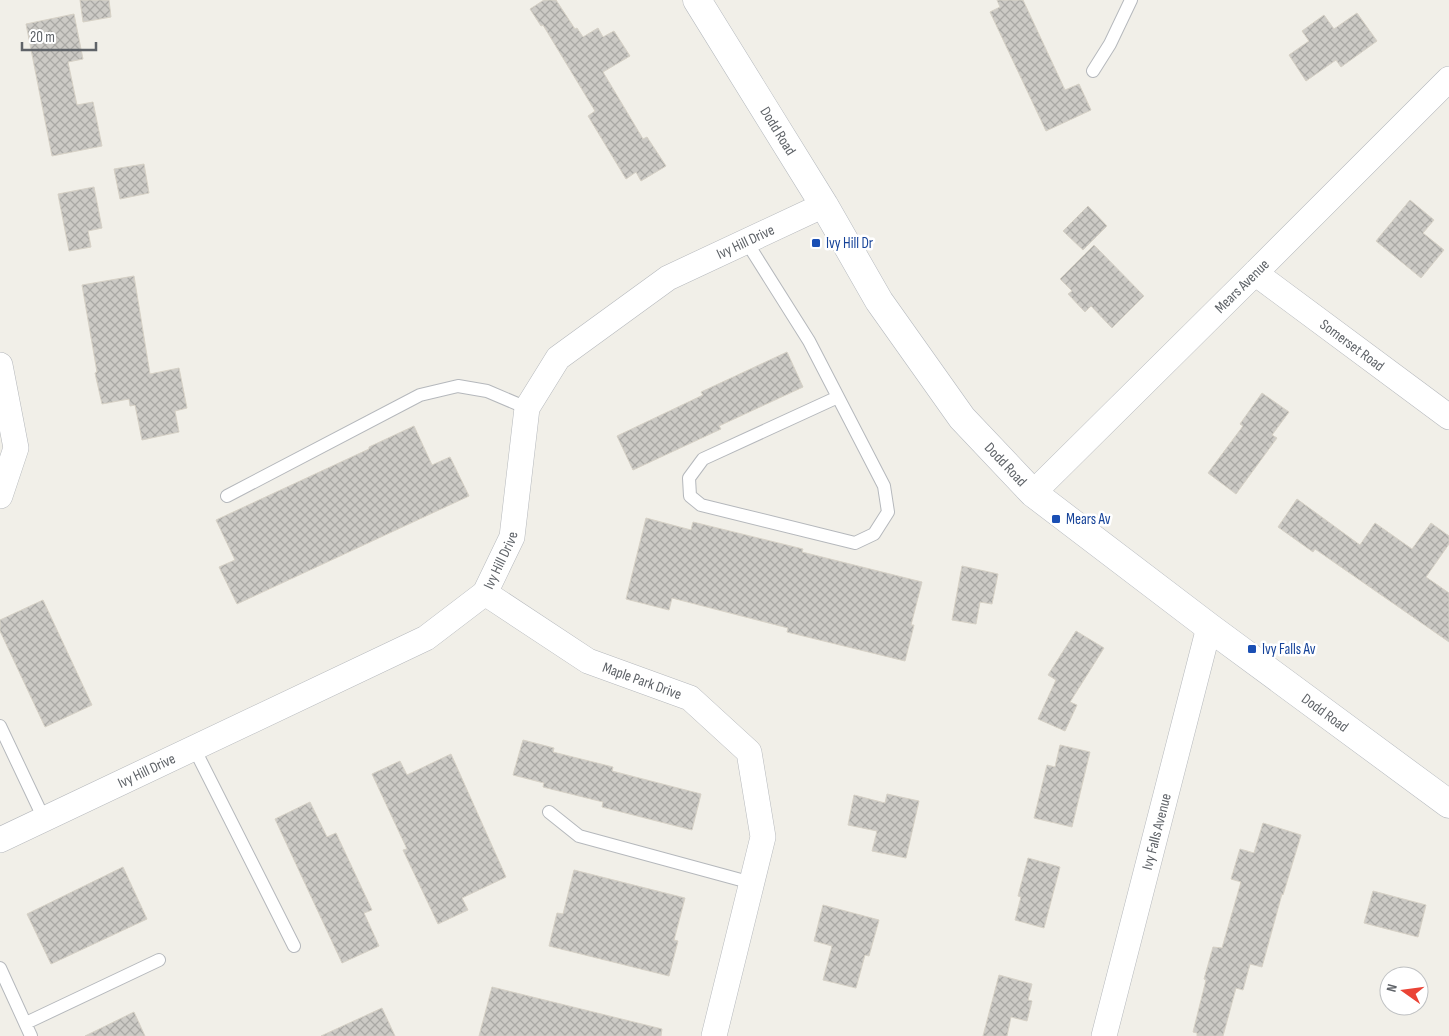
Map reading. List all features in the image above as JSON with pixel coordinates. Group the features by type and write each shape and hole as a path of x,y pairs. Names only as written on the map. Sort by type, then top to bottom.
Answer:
{"main road":[{"name":"Dodd Road","path":"697,0 824,205 879,301 956,410 1033,493 1209,627 1449,804"}],"street":[{"name":"Mears Avenue","path":"1033,493 1449,79"},
{"name":"Ivy Hill Drive","path":"0,840 426,638 485,593 512,537 527,408 558,358 668,278 824,205"},
{"name":"Somerset Road","path":"1255,274 1449,417"},
{"path":"0,365 16,448 0,496"},
{"name":"Maple Park Drive","path":"485,593 588,661 690,698 749,752 763,837 714,1036"},
{"name":"Ivy Falls Avenue","path":"1104,1036 1209,627"}],"lane":[{"path":"1093,71 1110,44 1131,0"},
{"path":"746,241 809,341 838,397 884,486 888,512 874,534 855,543 701,505 690,496 689,478 703,459 838,397"},
{"path":"228,496 420,395 458,386 486,391 527,408"},
{"path":"0,726 44,819"},
{"path":"194,748 294,946"},
{"path":"549,812 579,836 752,883"},
{"path":"26,1023 159,960"},
{"path":"0,968 31,1036"}],"building":[{"path":"80,0 109,0 111,17 83,22"},
{"path":"544,0 556,0 575,29 577,28 583,37 598,28 603,37 614,31 630,56 603,72 643,139 647,137 666,166 641,181 636,172 626,179 588,116 595,111 543,25 541,26 530,9"},
{"path":"997,0 1023,0 1065,90 1079,84 1091,110 1046,131 990,12 1000,7"},
{"path":"1357,13 1377,41 1341,67 1336,60 1306,81 1289,55 1309,41 1302,31 1324,15 1334,29"},
{"path":"74,14 83,59 68,62 77,105 93,102 102,146 52,156 26,24"},
{"path":"144,164 149,193 120,199 114,169"},
{"path":"94,187 102,228 88,231 91,247 69,251 58,194"},
{"path":"1410,200 1434,220 1423,233 1444,250 1421,278 1376,241"},
{"path":"1088,206 1107,226 1083,250 1063,231"},
{"path":"1094,245 1144,296 1112,328 1091,306 1085,312 1068,294 1072,291 1060,279"},
{"path":"134,276 150,374 179,368 187,408 175,411 179,432 142,440 135,405 130,406 129,399 102,404 95,373 97,372 82,285"},
{"path":"787,352 803,387 719,426 721,429 633,470 617,436 703,395 701,392"},
{"path":"1262,393 1289,412 1272,435 1277,438 1236,494 1208,473 1243,426 1240,424"},
{"path":"414,426 432,465 450,457 469,496 237,604 219,567 235,560 216,520"},
{"path":"1297,499 1360,545 1375,523 1412,549 1431,523 1449,536 1449,544 1426,577 1449,593 1449,642 1315,549 1313,552 1278,527"},
{"path":"646,518 691,530 693,522 803,549 802,552 922,582 911,625 914,625 905,661 787,632 788,628 672,598 669,610 626,599"},
{"path":"962,566 998,574 992,604 980,602 976,624 952,620"},
{"path":"43,600 92,705 45,727 0,631 0,620"},
{"path":"1076,631 1104,648 1070,702 1077,705 1065,731 1038,719 1056,680 1048,675"},
{"path":"523,740 554,748 553,752 613,767 612,771 701,794 692,830 602,807 603,802 543,787 544,783 513,775"},
{"path":"1060,745 1090,752 1072,827 1034,818 1047,765 1055,767"},
{"path":"451,754 506,877 462,898 468,910 438,924 403,850 407,849 372,774 400,761 407,775"},
{"path":"887,794 919,801 906,858 872,851 877,831 848,825 854,795 885,803"},
{"path":"310,802 327,837 336,833 372,910 364,913 379,946 342,963 275,819"},
{"path":"1263,823 1301,835 1282,894 1262,967 1250,964 1243,990 1236,988 1223,1036 1197,1036 1197,1033 1193,1032 1213,947 1222,948 1241,882 1231,879 1240,849 1254,853"},
{"path":"1028,858 1060,867 1044,928 1015,920 1021,897 1018,896"},
{"path":"123,867 147,919 51,964 27,914"},
{"path":"574,870 685,898 674,940 678,941 669,976 549,946 557,913 563,914"},
{"path":"1373,891 1426,905 1418,937 1364,923"},
{"path":"823,905 879,920 869,956 865,955 856,988 823,980 832,946 814,941"},
{"path":"999,975 1032,984 1028,1000 1032,1001 1027,1021 1011,1017 1007,1036 983,1036"},
{"path":"492,987 662,1029 661,1036 479,1036"},
{"path":"382,1008 395,1036 321,1036"},
{"path":"134,1012 145,1036 85,1036"}],"place":[{"name":"Ivy Hill Dr","path":"816,243"},
{"name":"Mears Av","path":"1056,519"},
{"name":"Ivy Falls Av","path":"1252,649"}]}
